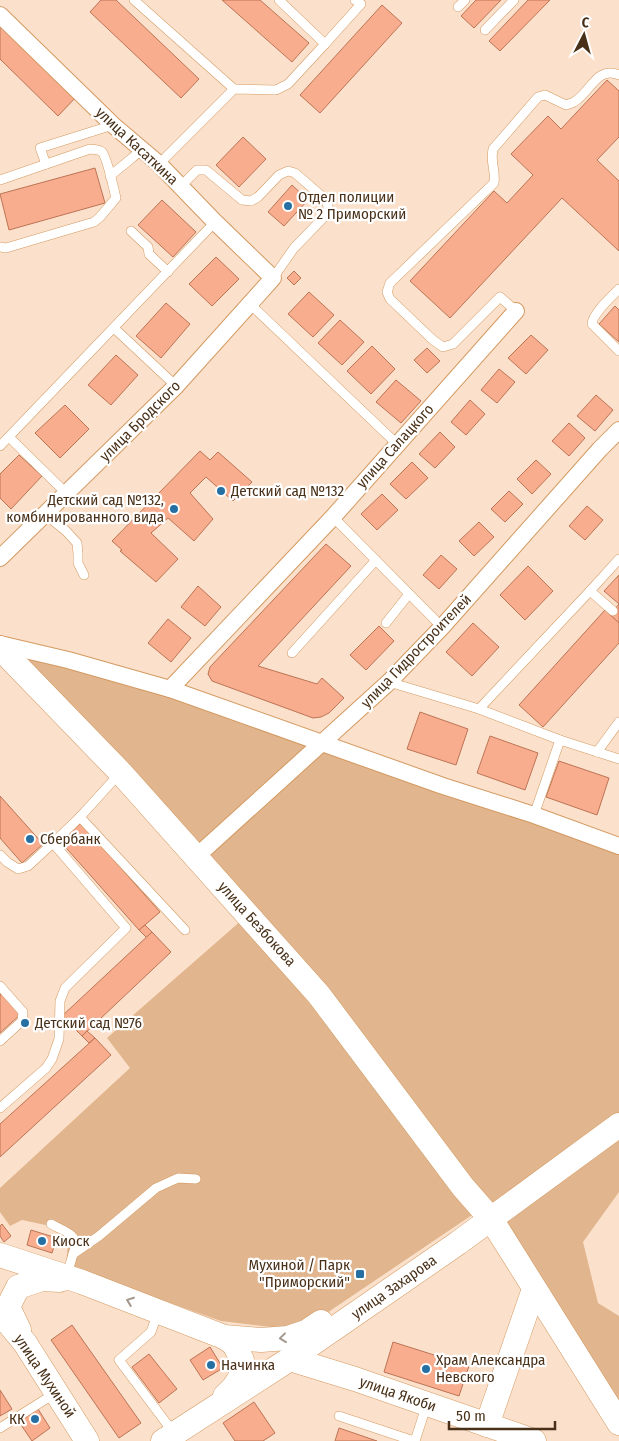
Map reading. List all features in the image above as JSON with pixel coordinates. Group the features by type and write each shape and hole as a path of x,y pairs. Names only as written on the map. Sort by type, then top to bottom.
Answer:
{"main road":[{"name":"улица Безбокова","path":"0,648 121,773 320,994 463,1187 491,1220 619,1423"},
{"name":"улица Захарова","path":"169,1437 290,1359 491,1220 619,1125"},
{"path":"224,1337 261,1340 288,1338 306,1332 460,1229 491,1220"},
{"path":"0,1255 158,1311 224,1337 234,1344 242,1360 241,1376 234,1387 211,1410"},
{"path":"25,1343 8,1307 18,1287 42,1278 74,1280"},
{"path":"487,1425 534,1289"},
{"name":"улица Мухиной","path":"0,1313 25,1343 87,1441"},
{"name":"улица Якоби","path":"290,1359 355,1379 526,1440"}],"street":[{"name":"улица Касаткина","path":"0,15 113,124 160,164 274,278"},
{"name":"улица Бродского","path":"0,558 176,386 274,278"},
{"name":"улица Салацкого","path":"170,690 333,516 516,311"},
{"name":"улица Гидростроителей","path":"197,856 389,682 442,627 619,430"},
{"path":"0,644 68,660 170,690 619,846"}],"lane":[{"path":"134,0 234,89 276,90 288,84 325,44 360,4 356,0"},
{"path":"279,0 325,44"},
{"path":"486,30 514,0"},
{"path":"516,311 500,297 453,344 443,347 433,340 390,299 387,292 390,283 494,183 495,176 491,160 492,149 538,97 545,95 566,105 575,102 597,78 606,72 614,72 619,75"},
{"path":"160,164 234,89"},
{"path":"46,164 40,148 113,124"},
{"path":"0,180 90,149 99,150 103,152 116,198 94,222 6,248 0,248"},
{"path":"110,176 142,149"},
{"path":"181,186 197,170 206,170 242,200 251,201 258,198 279,175 288,171 295,173 325,199 328,206 327,214 294,248 274,278"},
{"path":"0,446 216,222"},
{"path":"131,231 148,247 149,254 168,272"},
{"path":"619,289 592,320 592,324 619,350"},
{"path":"250,304 397,444"},
{"path":"114,328 176,386"},
{"path":"9,437 66,493"},
{"path":"45,514 66,531 77,543 78,563 84,575"},
{"path":"333,516 442,627"},
{"path":"479,709 619,559"},
{"path":"292,653 376,560"},
{"path":"590,592 613,611"},
{"path":"386,623 409,594"},
{"path":"389,682 479,709 560,740 619,759"},
{"path":"597,752 619,722"},
{"path":"534,815 560,740"},
{"path":"0,855 6,862 18,868 28,866 80,817 121,773"},
{"path":"80,817 185,930"},
{"path":"0,1108 46,1068 52,1059 59,1039 60,1001 65,988 126,928 53,843"},
{"path":"0,986 23,1012 22,1021 0,1041"},
{"path":"73,1254 99,1236 156,1188 178,1178 196,1179"},
{"path":"51,1224 76,1239 77,1245 73,1254 74,1280"},
{"path":"158,1311 151,1332 119,1360 169,1437"},
{"path":"0,1428 57,1392"},
{"path":"339,1416 414,1441 427,1404"}],"shaded area":[{"path":"0,644 68,660 619,845 619,1125 491,1219 319,995"},
{"path":"243,919 475,1213 312,1323 288,1329 221,1321 66,1266 69,1230 22,1220 10,1226 0,1212 0,1188 130,1068 107,1038"},
{"path":"619,1138 619,1192 583,1242 598,1303 619,1316 619,1401 505,1223"}],"building":[{"path":"101,0 116,0 199,79 181,98 90,12"},
{"path":"222,0 260,0 309,43 292,62"},
{"path":"476,0 501,0 474,28 461,16"},
{"path":"528,0 550,0 500,51 489,41"},
{"path":"382,5 402,23 320,113 300,95"},
{"path":"0,21 77,96 58,116 0,59"},
{"path":"607,80 619,91 619,137 597,160 619,181 619,251 562,198 450,318 410,281 494,191 507,203 533,175 511,154 548,116 561,129"},
{"path":"243,137 266,159 239,187 216,165"},
{"path":"95,168 105,203 9,230 0,194"},
{"name":"Отдел полиции № 2 Приморский","path":"292,185 308,200 284,226 268,212"},
{"path":"162,200 196,232 173,257 138,225"},
{"path":"216,257 239,279 212,306 189,284"},
{"path":"294,271 301,278 294,285 287,278"},
{"path":"309,292 334,315 313,337 288,314"},
{"path":"166,303 190,324 161,358 136,336"},
{"path":"615,306 619,310 619,342 599,324"},
{"path":"340,320 364,342 342,365 318,343"},
{"path":"531,335 548,350 526,374 508,358"},
{"path":"372,346 395,369 371,394 347,371"},
{"path":"427,348 440,361 427,373 414,360"},
{"path":"116,355 138,375 111,405 88,385"},
{"path":"499,369 515,382 497,403 481,390"},
{"path":"396,380 421,401 401,423 376,402"},
{"path":"596,395 613,410 595,431 577,416"},
{"path":"470,400 485,414 466,435 451,422"},
{"path":"65,405 89,429 60,458 35,433"},
{"path":"569,423 585,438 569,456 552,441"},
{"path":"440,432 455,447 435,468 419,454"},
{"name":"Детский сад №132, комбинированного вида","path":"200,451 210,460 218,452 252,482 233,501 206,477 190,493 213,519 194,541 168,518 151,533 178,559 156,582 120,551 122,550 112,541"},
{"path":"19,455 42,476 11,509 0,498 0,474"},
{"path":"536,460 551,474 532,494 517,479"},
{"path":"412,462 428,478 406,499 390,484"},
{"path":"509,491 523,504 505,522 491,509"},
{"path":"382,494 398,510 377,530 361,514"},
{"path":"587,506 603,520 585,540 569,526"},
{"path":"479,522 494,537 474,556 459,541"},
{"path":"326,544 351,566 258,666 317,684 322,678 344,698 329,713 313,718 212,681 208,674 210,667"},
{"path":"441,555 457,569 439,589 423,575"},
{"path":"528,566 553,591 525,620 500,595"},
{"path":"619,575 619,604 604,591"},
{"path":"198,586 221,607 205,626 181,607"},
{"path":"619,604 619,623 610,615"},
{"path":"605,610 619,623 619,643 543,727 519,705"},
{"path":"168,619 191,638 171,662 148,643"},
{"path":"473,623 499,647 472,676 446,652"},
{"path":"379,626 394,641 366,670 350,655"},
{"path":"420,712 468,729 456,765 407,749"},
{"path":"490,736 538,753 525,790 477,773"},
{"path":"559,761 609,778 597,815 546,797"},
{"path":"0,796 43,844 22,863 0,838"},
{"path":"81,823 160,912 139,930 60,841"},
{"path":"145,925 152,932 147,938 139,930"},
{"path":"152,932 171,952 82,1036 62,1016"},
{"path":"2,993 22,1013 0,1033 0,995"},
{"path":"87,1031 95,1038 89,1043 82,1036"},
{"path":"95,1038 111,1055 0,1157 0,1124"},
{"path":"2,1224 11,1236 4,1242 0,1236 0,1226"},
{"name":"Киоск","path":"31,1230 57,1238 52,1253 27,1245"},
{"path":"72,1325 141,1423 119,1438 51,1340"},
{"name":"Храм Александра Невского","path":"393,1342 469,1366 459,1396 384,1372"},
{"path":"210,1347 223,1368 203,1380 190,1360"},
{"path":"149,1354 177,1389 159,1403 132,1367"},
{"path":"0,1390 12,1409 0,1416"},
{"path":"254,1402 275,1433 263,1441 235,1441 223,1423"},
{"path":"38,1409 50,1428 32,1441 19,1422"},
{"path":"339,1428 377,1441 335,1441"}],"place":[{"name":"Отдел полиции № 2 Приморский","path":"288,206"},
{"name":"Детский сад №132","path":"221,491"},
{"name":"Детский сад №132, комбинированного вида","path":"174,509"},
{"name":"Сбербанк","path":"30,839"},
{"name":"Детский сад №76","path":"25,1023"},
{"name":"Киоск","path":"42,1241"},
{"name":"Мухиной / Парк \"Приморский\"","path":"360,1274"},
{"name":"Начинка","path":"211,1365"},
{"name":"Храм Александра Невского","path":"426,1369"},
{"name":"КК","path":"35,1419"}]}
